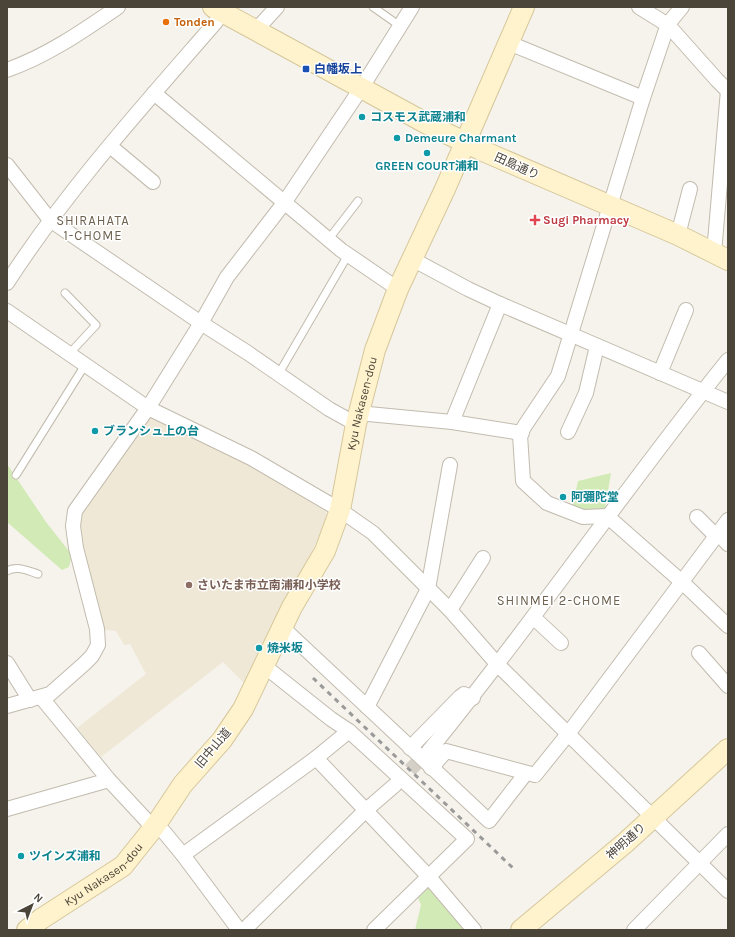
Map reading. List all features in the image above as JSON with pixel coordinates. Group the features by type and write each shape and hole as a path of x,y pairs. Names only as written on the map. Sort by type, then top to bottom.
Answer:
{"street":[{"path":"7,70 24,64 69,40 118,7"},
{"path":"256,30 276,7"},
{"path":"7,706 50,694 92,656 98,644 97,629 76,548 74,526 75,511 148,408 201,323 227,277 284,203 362,88 412,7"},
{"name":"Kyu Nakasen-dou","path":"263,666 282,627 325,551 340,510 357,419 375,350 398,289 466,142 524,7"},
{"path":"638,7 668,24 728,91 721,256"},
{"path":"682,7 668,24 643,98 558,376 520,435 524,481 547,503 583,517 607,516 682,582 728,626"},
{"path":"7,283 50,220 154,93 215,23 218,10"},
{"name":"田島通り","path":"218,10 432,126 483,151 678,235 721,256"},
{"path":"509,43 643,98"},
{"path":"154,93 328,240 398,289"},
{"path":"110,146 153,182"},
{"path":"7,165 50,220 329,409 357,419 452,422 522,433"},
{"path":"678,235 690,189"},
{"path":"412,259 468,289 500,304 728,402"},
{"path":"452,422 500,304"},
{"path":"660,373 686,310"},
{"path":"7,311 148,408 251,458 340,510 373,533 450,610 498,665 728,891"},
{"path":"568,432 586,393 597,346"},
{"path":"428,752 473,698 607,516 728,360"},
{"path":"367,708 428,588 450,464"},
{"path":"697,517 728,544"},
{"path":"431,768 446,751 535,775 568,734 728,520"},
{"path":"450,610 483,558"},
{"path":"533,617 561,643"},
{"path":"282,627 489,821 526,773"},
{"path":"699,653 728,686"},
{"path":"7,664 35,698 147,821 164,832 183,854 240,930"},
{"path":"263,666 331,719 349,731 467,839 374,930"},
{"name":"旧中山道","path":"155,826 183,784 222,740 234,724 243,709 263,666"},
{"path":"410,748 460,697 464,694 473,698"},
{"path":"183,854 316,758 349,731"},
{"name":"神明通り","path":"521,930 626,843 728,749"},
{"path":"316,758 429,877 474,930"},
{"path":"7,809 109,780"},
{"path":"244,930 366,810 395,785"},
{"name":"Kyu Nakasen-dou","path":"27,930 41,919 123,866 155,826"},
{"path":"634,930 728,834"}],"lane":[{"path":"373,7 400,26"},
{"path":"328,240 358,201"},
{"path":"278,375 348,255"},
{"path":"65,293 96,325 69,354"},
{"path":"16,475 85,364"},
{"path":"7,571 12,568 18,568 38,574"}],"shaded area":[{"name":"さいたま市立南浦和小学校","path":"154,415 235,457 325,509 327,519 306,564 271,626 256,666 246,685 223,662 101,757 77,728 146,674 130,644 124,645 116,631 97,629 75,511 147,417"}],"green space":[{"path":"7,464 46,522 72,555 69,567 62,570 7,522"},
{"path":"611,473 605,508 582,511 572,508 578,481"},
{"path":"430,886 469,930 415,930 421,905 418,898"}],"tunnel":[{"path":"395,785 428,752"}],"railway":[{"path":"313,678 514,869"}],"place":[{"name":"Tonden","path":"166,22"},
{"name":"白幡坂上","path":"306,69"},
{"name":"コスモス武蔵浦和","path":"362,117"},
{"name":"Demeure Charmant","path":"397,138"},
{"name":"GREEN COURT浦和","path":"427,153"},
{"name":"Sugi Pharmacy","path":"535,220"},
{"name":"ブランシュ上の台","path":"95,431"},
{"name":"阿彌陀堂","path":"563,497"},
{"name":"さいたま市立南浦和小学校","path":"189,585"},
{"name":"焼米坂","path":"259,648"},
{"name":"ツインズ浦和","path":"21,856"}],"district":[{"name":"SHIRAHATA 1-CHOME","path":"93,228"},
{"name":"SHINMEI 2-CHOME","path":"559,600"}]}
